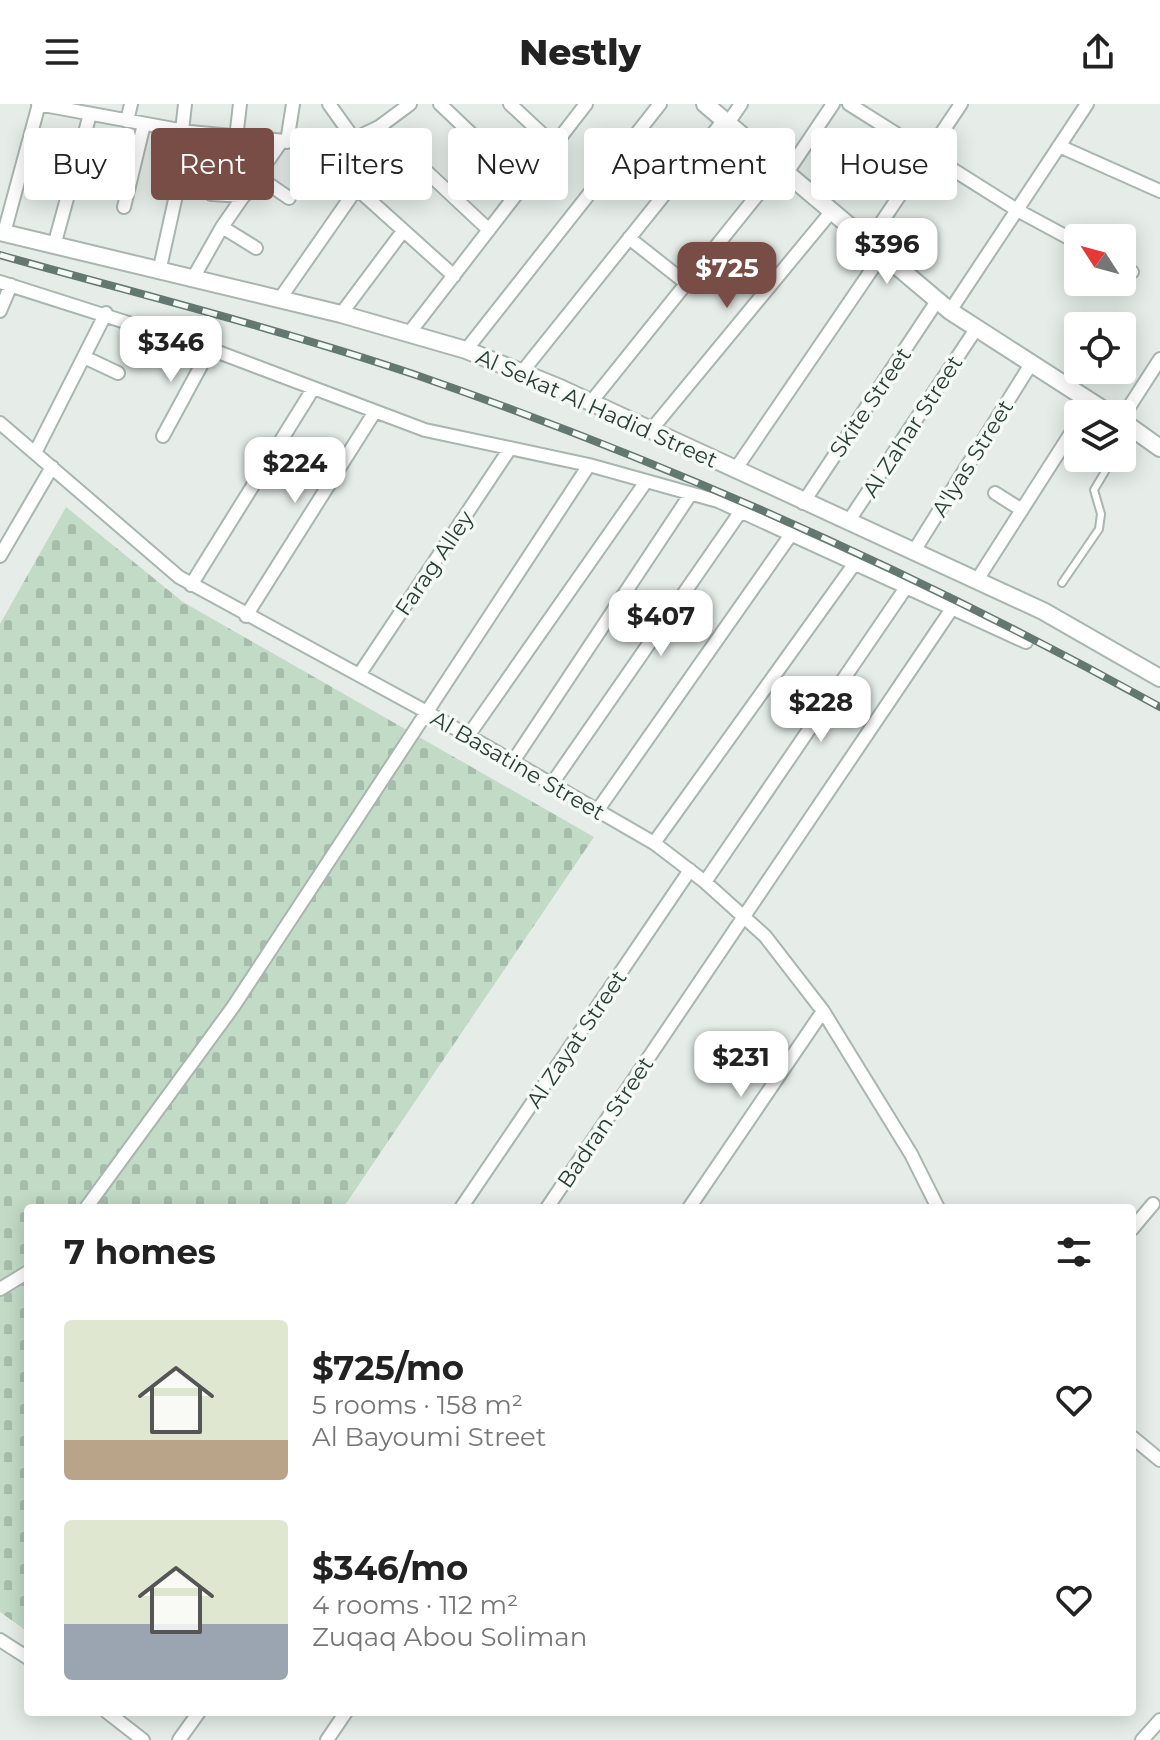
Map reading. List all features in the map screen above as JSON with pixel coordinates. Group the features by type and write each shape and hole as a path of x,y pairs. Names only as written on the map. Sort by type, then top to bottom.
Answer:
{"street":[{"path":"2,233 38,104 168,128"},
{"path":"127,121 131,104"},
{"path":"185,104 186,128"},
{"path":"237,128 240,104"},
{"path":"274,155 284,142 293,104"},
{"path":"329,104 346,128"},
{"path":"410,104 395,108 379,127 489,230"},
{"path":"440,104 465,128"},
{"path":"510,104 536,128"},
{"path":"567,128 586,104"},
{"path":"466,350 660,104"},
{"path":"705,104 733,128"},
{"path":"522,372 741,104"},
{"path":"795,154 833,104"},
{"path":"849,104 886,128"},
{"path":"945,128 961,104"},
{"name":"Skite Street","path":"803,503 1017,210 1087,104"},
{"path":"54,246 90,114"},
{"path":"124,207 144,124"},
{"path":"274,141 290,142"},
{"path":"1059,146 1160,191"},
{"path":"957,173 1064,235"},
{"path":"795,182 811,195"},
{"path":"274,188 289,198"},
{"path":"159,272 173,200"},
{"path":"192,280 241,200"},
{"path":"279,300 349,200"},
{"path":"370,200 454,276"},
{"path":"410,332 512,200"},
{"path":"591,402 757,200"},
{"path":"817,200 944,306 1031,364 1077,400"},
{"path":"867,244 897,200"},
{"path":"651,430 831,212"},
{"path":"222,227 256,248"},
{"path":"341,314 403,231"},
{"name":"Al Sekat Al Hadid Street","path":"2,233 341,314 466,350 591,402 803,503 977,580 1073,626 1160,678"},
{"path":"629,238 686,283"},
{"path":"735,470 881,256"},
{"path":"0,311 6,284 106,313 210,349 374,413 509,450 589,465 741,511 1026,642"},
{"path":"35,453 106,313"},
{"name":"Al Zahar Street","path":"848,522 976,329"},
{"path":"163,436 210,349"},
{"path":"84,357 118,373"},
{"path":"1136,402 1160,359"},
{"name":"A'lyas Street","path":"914,551 1031,364"},
{"path":"191,585 313,389"},
{"path":"246,616 374,413"},
{"name":"Al Basatine Street","path":"0,423 161,565 191,585 425,711 654,843 705,882 746,917 783,956 823,1011 911,1154 936,1204"},
{"path":"1136,430 1160,448"},
{"path":"977,580 1064,444"},
{"name":"Farag Alley","path":"359,675 509,450"},
{"path":"89,1204 233,1007 589,465"},
{"path":"0,556 52,467"},
{"path":"468,736 645,483"},
{"path":"995,493 1022,510"},
{"path":"512,763 690,495"},
{"path":"551,785 741,511"},
{"path":"0,529 12,536"},
{"path":"597,811 792,533"},
{"path":"654,843 855,563"},
{"path":"705,882 907,586"},
{"name":"Badran Street","path":"550,1204 953,607"},
{"name":"Al Zayat Street","path":"464,1204 690,870"},
{"path":"692,1204 823,1011"},
{"path":"1136,1224 1153,1204"},
{"path":"0,1289 24,1274"},
{"path":"1136,1440 1160,1460"},
{"path":"0,1640 24,1655"},
{"path":"114,1716 143,1740"},
{"path":"179,1740 196,1716"},
{"path":"327,1740 343,1716"},
{"path":"1142,1740 1160,1720"}],"lane":[{"path":"1062,583 1099,529 1101,514 1094,490 1105,472"}],"green space":[{"path":"66,507 183,602 594,837 346,1204 24,1204 24,1629 0,1612 0,624"}],"railway":[{"path":"0,255 365,358 607,446 796,525 888,568 980,612 1160,707"}]}
